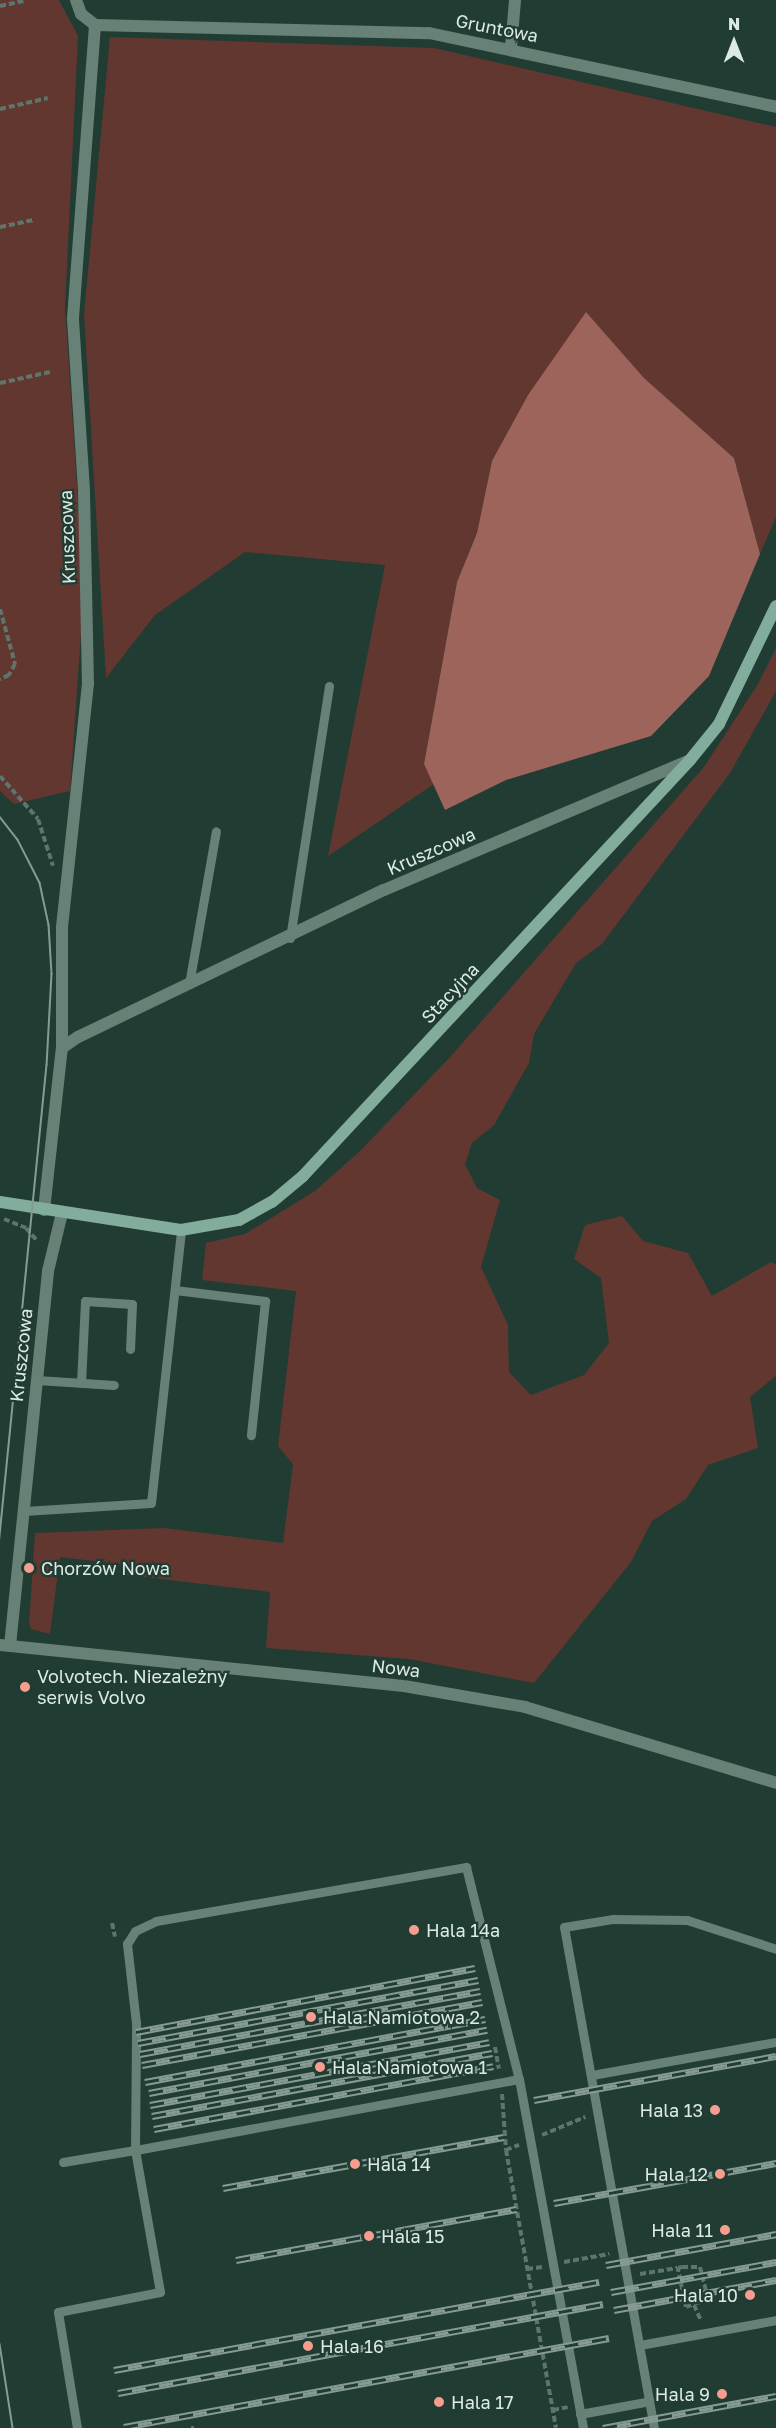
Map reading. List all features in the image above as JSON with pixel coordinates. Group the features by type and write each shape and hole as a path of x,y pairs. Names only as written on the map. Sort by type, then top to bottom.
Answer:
{"street":[{"path":"76,0 81,14 95,25"},
{"path":"511,48 515,0"},
{"name":"Gruntowa","path":"95,25 416,32 511,48 776,107"},
{"name":"Kruszcowa","path":"44,1210 62,1048 62,927 88,684 84,490 73,318 95,25"},
{"name":"Stacyjna","path":"0,1202 182,1230 239,1220 272,1202 303,1176 690,760 719,724 776,606"},
{"name":"Kruszcowa","path":"62,1048 78,1037 290,938 384,890 690,760"},
{"name":"Kruszcowa","path":"5,1646 24,1511 48,1270 62,1213"},
{"name":"Nowa","path":"5,1646 437,1692 525,1707 595,1726 776,1783"}],"lane":[{"path":"290,938 329,686"},
{"path":"189,984 216,831"},
{"path":"24,1511 151,1503 182,1230"},
{"path":"175,1290 265,1301 251,1435"},
{"path":"81,1383 85,1302 132,1304 130,1348"},
{"path":"37,1380 114,1385"},
{"path":"77,2428 58,2312 160,2292 135,2150 136,2022 125,1952 135,1931 167,1919 466,1867 519,2079 583,2428"},
{"path":"654,2428 564,1927 613,1919 687,1920 776,1949"},
{"path":"592,2075 776,2042"},
{"path":"63,2162 519,2079"},
{"path":"640,2345 776,2320"},
{"path":"580,2414 650,2401"}],"path":[{"path":"0,6 23,1"},
{"path":"0,109 48,98"},
{"path":"0,227 33,220"},
{"path":"0,383 50,372"},
{"path":"0,609 15,664 9,675 0,679"},
{"path":"0,776 38,819 54,870"},
{"path":"112,1923 116,1946"},
{"path":"493,2038 500,2073"},
{"path":"502,2085 506,2150 556,2428"},
{"path":"491,2099 503,2097"},
{"path":"539,2136 594,2114"},
{"path":"506,2150 528,2141"},
{"path":"562,2263 619,2252"},
{"path":"527,2269 550,2265"},
{"path":"634,2266 639,2286"},
{"path":"636,2275 678,2268 700,2267 708,2299 686,2307 678,2268"}],"shaded area":[{"path":"0,0 59,0 78,36 65,308 84,590 70,791 14,804 0,791"},
{"path":"110,37 434,48 776,127 776,517 760,554 734,458 644,378 586,312 492,461 477,533 457,582 424,764 434,784 328,856 385,565 245,552 155,615 106,678 84,314"},
{"path":"586,312 644,378 734,458 760,554 709,676 651,736 506,780 445,810 424,764 457,582 477,533 492,461 528,395"},
{"path":"776,648 776,691 730,773 602,944 576,963 534,1034 529,1063 494,1125 472,1143 465,1164 477,1188 500,1200 481,1267 508,1325 509,1372 531,1395 584,1375 609,1343 601,1278 574,1259 585,1225 622,1216 643,1241 688,1253 712,1296 771,1262 776,1265 776,1376 750,1397 758,1448 708,1465 686,1499 652,1521 631,1562 534,1683 409,1659 266,1648 270,1592 126,1575 127,1565 60,1557 50,1634 31,1629 29,1624 35,1533 164,1528 283,1543 293,1464 278,1446 296,1291 202,1280 206,1243 245,1234 315,1191 360,1151 452,1055 704,767 758,684"}],"tram line":[{"path":"0,817 18,840 40,883 49,925 52,974 47,1065 0,1540"},
{"path":"0,2344 13,2428"}],"railway":[{"path":"136,2032 475,1968"},
{"path":"138,2043 478,1980"},
{"path":"140,2054 480,1991"},
{"path":"142,2065 482,2002"},
{"path":"145,2082 485,2019"},
{"path":"149,2093 487,2030"},
{"path":"150,2105 489,2042"},
{"path":"152,2116 492,2053"},
{"path":"534,2100 776,2056"},
{"path":"154,2129 493,2066"},
{"path":"223,2188 503,2137"},
{"path":"554,2203 776,2163"},
{"path":"236,2260 516,2209"},
{"path":"606,2265 776,2234"},
{"path":"611,2292 776,2262"},
{"path":"614,2310 776,2280"},
{"path":"114,2370 599,2282"},
{"path":"118,2393 603,2304"},
{"path":"124,2427 609,2338"},
{"path":"603,2428 776,2396"}],"place":[{"name":"Chorzów Nowa","path":"29,1568"},
{"name":"Volvotech. Niezależny serwis Volvo","path":"25,1687"},
{"name":"Hala 14a","path":"414,1930"},
{"name":"Hala Namiotowa 2","path":"311,2017"},
{"name":"Hala Namiotowa 1","path":"320,2067"},
{"name":"Hala 13","path":"715,2110"},
{"name":"Hala 14","path":"355,2164"},
{"name":"Hala 12","path":"720,2174"},
{"name":"Hala 11","path":"725,2230"},
{"name":"Hala 15","path":"369,2236"},
{"name":"Hala 10","path":"750,2295"},
{"name":"Hala 16","path":"308,2346"},
{"name":"Hala 9","path":"722,2394"},
{"name":"Hala 17","path":"439,2402"}]}
